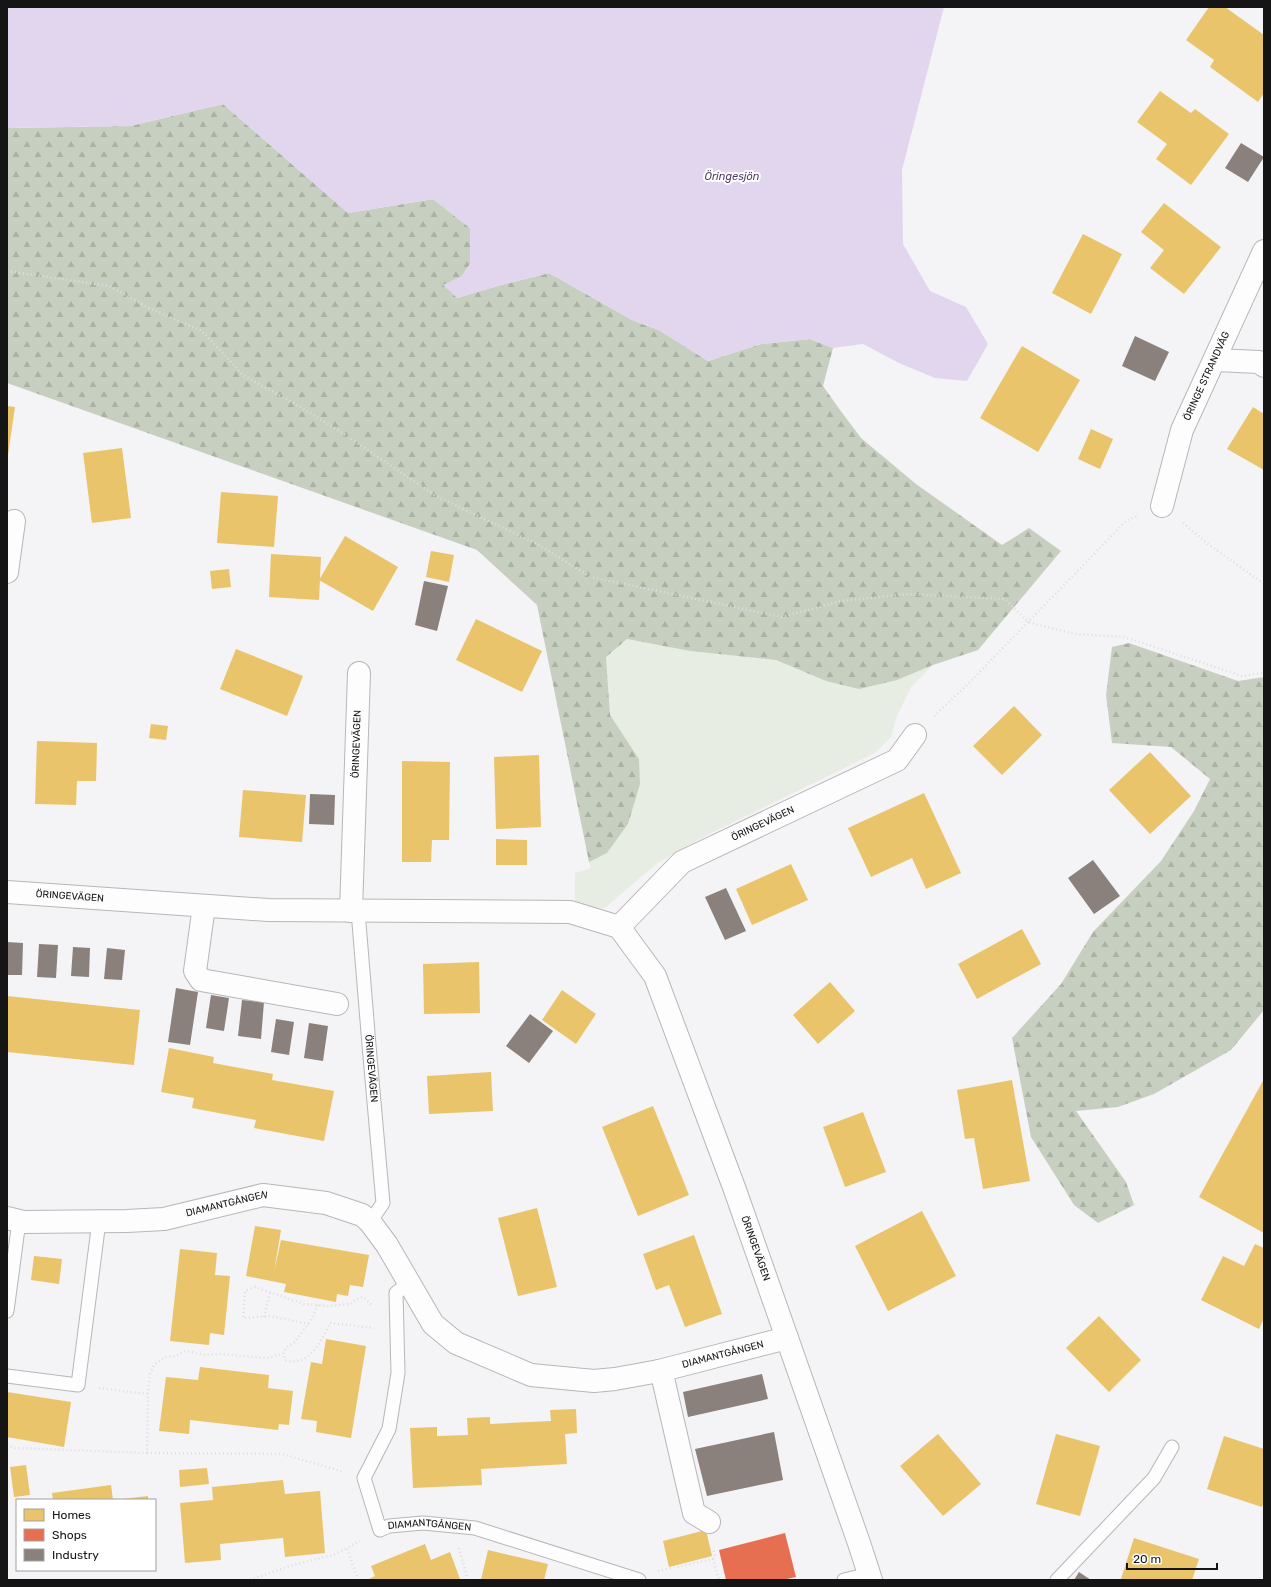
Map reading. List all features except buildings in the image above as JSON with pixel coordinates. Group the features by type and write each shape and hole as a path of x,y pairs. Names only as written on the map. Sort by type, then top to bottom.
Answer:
{"street":[{"name":"ÖRINGE STRANDVÄG","path":"1162,506 1182,430 1216,360 1264,251"},
{"path":"1216,360 1259,362 1264,366"},
{"path":"7,572 14,521"},
{"name":"ÖRINGEVÄGEN","path":"355,911 359,673"},
{"name":"ÖRINGEVÄGEN","path":"619,927 682,862 896,760 915,735"},
{"name":"ÖRINGEVÄGEN","path":"7,892 268,910 570,912 619,927 654,976 735,1190 870,1577"},
{"path":"204,906 195,971 201,980 337,1004"},
{"name":"DIAMANTGÅNGEN","path":"13,1219 99,1221 164,1219 263,1195 326,1203 362,1215 370,1222 388,1245 433,1324 456,1343 531,1375 594,1381 615,1379 660,1371 787,1338"},
{"path":"660,1371 662,1374 694,1513 709,1522"}],"lane":[{"name":"ÖRINGEVÄGEN","path":"355,911 383,1203 370,1222"},
{"path":"7,1311 13,1219"},
{"path":"7,1376 78,1385 99,1221"},
{"path":"364,1478 389,1429 398,1374 396,1293 409,1283"},
{"path":"1057,1580 1154,1478 1172,1447"},
{"name":"DIAMANTGÅNGEN","path":"364,1478 380,1530 389,1526 423,1523 475,1528 639,1580"},
{"path":"844,1580 870,1577"}],"path":[{"path":"7,271 109,286 149,308 202,331 243,375 338,430 436,496 537,544 591,577 782,617 842,601 908,594 1004,599 1028,622 1075,634 1124,637 1242,676 1264,673"},
{"path":"915,735 1127,520 1162,506 1208,544 1264,584"},
{"path":"309,1324 264,1317 243,1318 246,1290 255,1287 304,1304 318,1305 335,1306 352,1304 356,1299 363,1297 376,1309"},
{"path":"264,1317 270,1292"},
{"path":"318,1305 309,1324 295,1342 286,1348 283,1354 285,1360 291,1362 302,1361 319,1346 330,1323 397,1330"},
{"path":"147,1453 148,1394 150,1374 154,1365 165,1357 176,1356 185,1351 206,1355 220,1354 267,1358 283,1354"},
{"path":"78,1385 148,1394"},
{"path":"7,1445 15,1448 147,1453 282,1454 364,1478"},
{"path":"460,1526 458,1543 468,1580"},
{"path":"250,1580 296,1564 333,1555 380,1530"},
{"path":"347,1548 358,1580"},
{"path":"655,1572 713,1559 719,1580"}],"shaded area":[{"path":"627,639 690,651 776,660 826,681 897,680 933,665 911,687 897,716 891,737 875,753 703,837 656,864 605,908 590,908 575,901 575,873 591,868 589,862 607,853 628,824 639,759 610,715 606,657"}],"green space":[{"path":"223,104 348,213 433,199 470,228 470,264 462,276 457,298 549,273 634,321 659,330 708,361 761,344 810,339 833,348 823,386 861,438 916,484 1002,545 1029,528 1061,551 978,650 933,665 897,680 859,689 826,681 776,660 690,651 627,639 606,657 610,715 639,759 640,784 628,824 607,853 589,862 537,605 477,550 7,383 7,128 130,126"},
{"path":"1129,643 1238,681 1264,677 1264,1010 1231,1050 1154,1094 1118,1107 1076,1111 1126,1182 1134,1205 1098,1223 1074,1205 1031,1137 1012,1038 1061,984 1093,932 1161,861 1194,811 1210,779 1171,747 1112,743 1106,695 1112,647"}],"water":[{"name":"Öringesjön","path":"7,7 944,7 902,170 903,244 930,291 966,307 988,344 967,381 935,378 899,363 863,344 833,348 810,339 761,344 708,361 659,330 634,321 549,273 457,298 443,285 462,276 470,264 470,228 433,199 348,213 223,104 130,126 7,128"}]}
